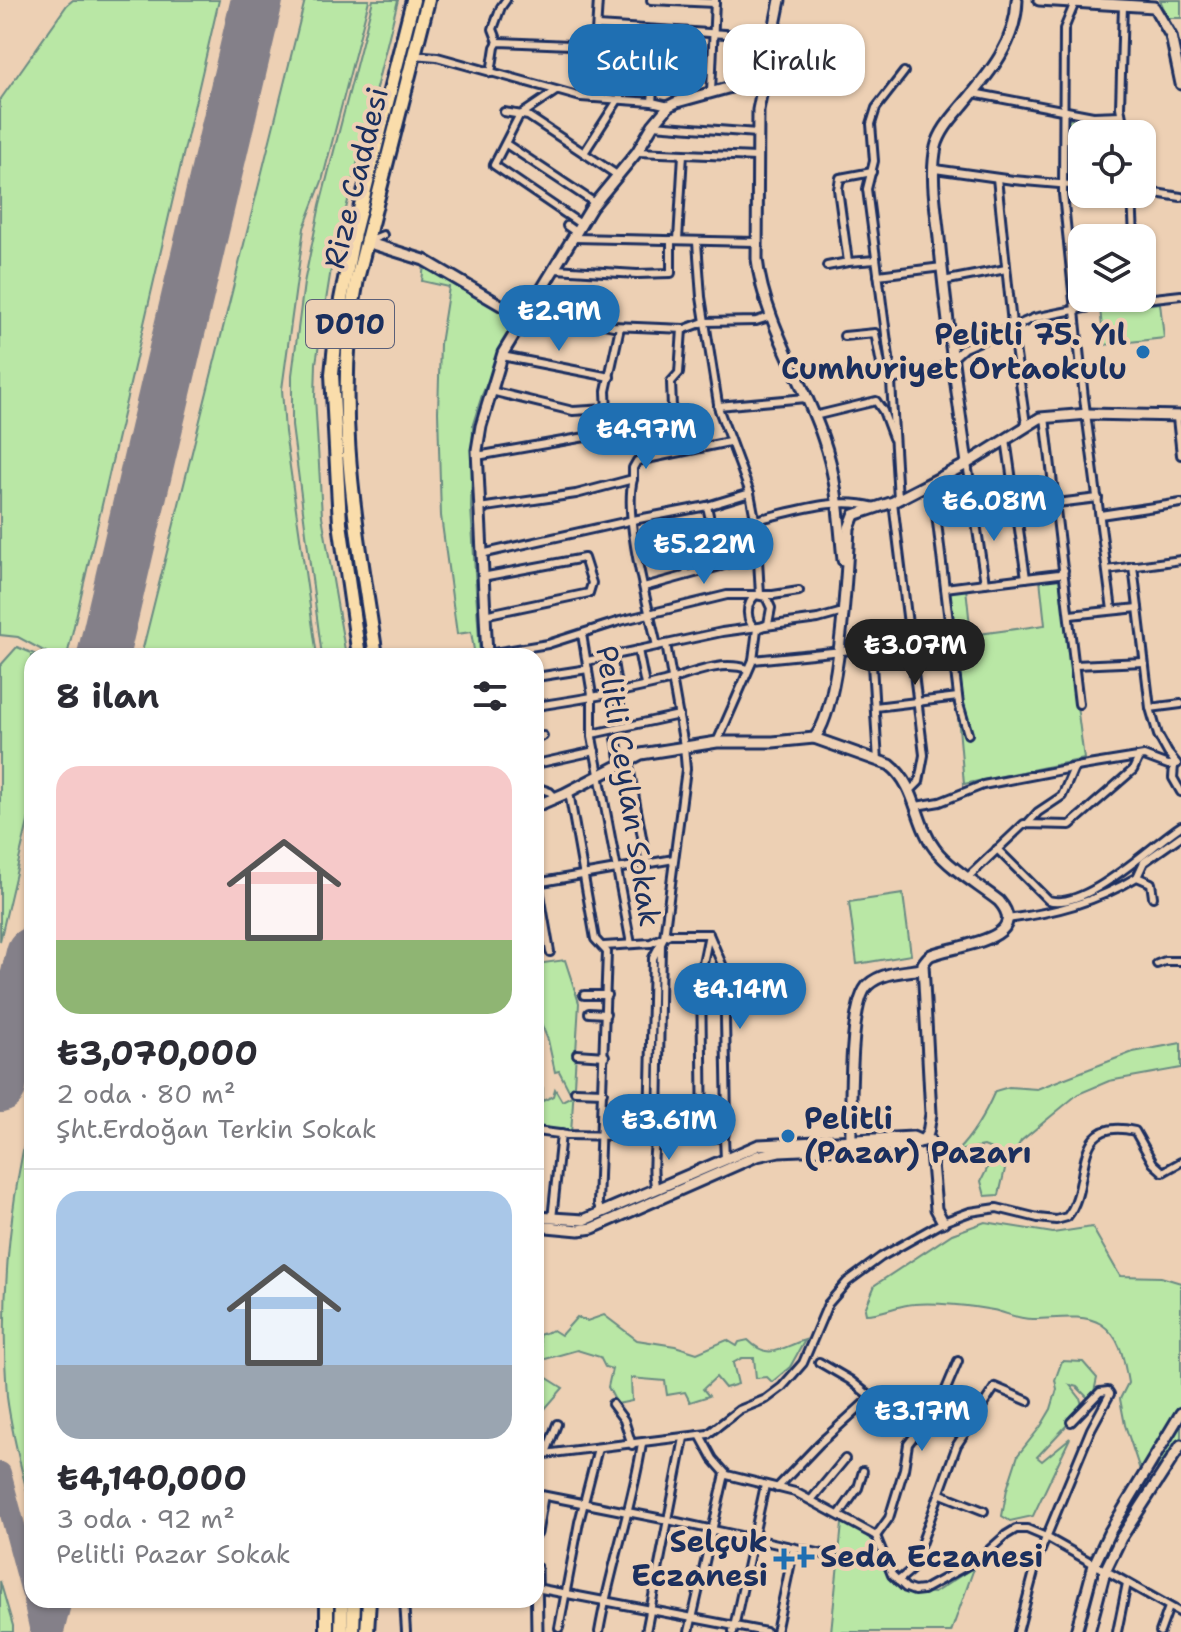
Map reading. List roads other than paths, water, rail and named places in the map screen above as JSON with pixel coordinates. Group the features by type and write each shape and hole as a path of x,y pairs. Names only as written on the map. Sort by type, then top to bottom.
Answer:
{"highway":[{"name":"Rize Caddesi","path":"358,648 340,523 332,374 338,315 354,233 413,0"},
{"name":"Rize Caddesi","path":"375,648 352,509 345,428 351,310 428,0"},
{"path":"327,1608 327,1632"},
{"path":"341,1632 342,1608"},
{"path":"353,1632 354,1608"},
{"path":"367,1632 368,1608"}],"street":[{"path":"498,42 493,29 506,0"},
{"path":"597,24 598,0"},
{"path":"655,0 715,1 711,94"},
{"path":"775,24 780,0"},
{"path":"985,583 943,281 934,195 935,169 939,139 1008,44 1015,26 1017,0"},
{"path":"1039,0 1123,5 1154,3 1171,36 1181,84"},
{"path":"1068,240 1063,184 1064,29 1076,1"},
{"path":"1122,120 1123,5"},
{"path":"707,33 723,34"},
{"path":"491,73 498,42"},
{"path":"498,42 568,45"},
{"path":"413,55 437,57 556,91 592,98 669,106 723,90"},
{"path":"904,72 876,108 871,124 872,172 867,189 892,380 895,500 923,769 919,782 910,791"},
{"path":"556,91 519,116 494,165 577,232"},
{"path":"973,93 1093,116 1121,115"},
{"path":"652,96 652,102"},
{"path":"762,96 756,157 758,272 831,462 844,575"},
{"path":"584,153 618,100"},
{"path":"486,648 478,437 502,356 595,203 637,152 669,106"},
{"path":"504,112 528,116 617,175"},
{"path":"653,125 757,133"},
{"path":"506,144 595,203"},
{"path":"637,152 756,157"},
{"path":"555,269 671,273 683,154"},
{"path":"935,169 1068,185"},
{"path":"848,262 838,189 840,178 872,172"},
{"path":"997,178 1026,424"},
{"path":"1156,193 1181,197"},
{"path":"567,226 577,232 697,242 756,242"},
{"path":"366,242 383,235"},
{"path":"366,242 411,255 523,318"},
{"path":"697,242 704,322 718,406 750,493 760,595 769,602 771,616 768,624 757,629"},
{"path":"827,266 876,260"},
{"path":"878,275 942,267"},
{"path":"943,281 1006,269"},
{"path":"1156,297 1181,295"},
{"path":"534,301 557,314 620,327 682,329 704,322 756,321 773,316"},
{"path":"892,380 942,368 964,348 1034,318 1068,310"},
{"path":"1074,312 1112,610"},
{"path":"608,433 606,391 620,327"},
{"path":"477,456 608,433 668,416 672,404 671,382 679,373 682,329"},
{"path":"844,336 875,333 882,370 892,380"},
{"path":"502,356 610,377"},
{"path":"491,391 573,411 607,409"},
{"path":"718,406 806,398"},
{"path":"814,416 876,401 896,445"},
{"path":"814,738 822,728 838,651 851,521 857,513 895,500 967,463 1026,424 1045,417 1086,414 1179,417 1181,455"},
{"path":"1045,417 1079,704"},
{"path":"1006,438 1026,578"},
{"path":"657,646 630,496 637,461 729,442"},
{"path":"479,508 576,494 633,479"},
{"path":"932,481 958,697 968,734"},
{"path":"481,554 707,506 750,493"},
{"path":"975,513 1098,498"},
{"path":"755,520 852,502 875,507"},
{"path":"1100,515 1181,503"},
{"path":"707,506 720,566"},
{"path":"687,575 682,550 685,545 714,537"},
{"path":"644,587 757,556"},
{"path":"482,577 584,558 592,583 589,593 484,615"},
{"path":"1107,570 1181,560"},
{"path":"1133,566 1150,708 1158,735 1178,764"},
{"path":"945,588 1059,574 1064,570"},
{"path":"526,648 727,595 799,591"},
{"path":"757,629 749,622 748,608 751,599 760,595"},
{"path":"1070,615 1138,608"},
{"path":"544,675 587,665 612,655 749,627 757,629 843,612"},
{"path":"717,742 753,660 757,629"},
{"name":"Pelitli Ceylan Sokak","path":"582,634 592,695 592,734 631,944"},
{"path":"753,660 951,640"},
{"path":"656,1190 655,1137 658,1125 663,940 686,769 666,644"},
{"path":"871,648 878,761"},
{"path":"638,650 645,685"},
{"path":"612,655 620,705"},
{"path":"1075,665 1144,662"},
{"path":"544,704 735,664 748,669"},
{"path":"875,707 958,697"},
{"path":"1150,708 1181,704"},
{"path":"592,734 679,715"},
{"path":"616,738 647,864"},
{"path":"544,803 624,761 684,746 717,742 814,738 897,770 910,791 933,846 1003,905 1007,919 1001,931 988,940 929,956 922,969 931,1114 928,1133 922,1141"},
{"path":"544,762 595,751"},
{"path":"916,806 940,802 983,785 1139,757 1151,757 1163,764 1178,764"},
{"path":"1028,823 1070,825 1133,770 1139,757"},
{"path":"1178,764 1173,778 1181,792"},
{"path":"968,877 1019,827 1062,796 1074,768"},
{"path":"544,790 556,798"},
{"path":"569,792 595,939 607,952 598,1204 601,1213"},
{"path":"997,849 1048,900 1059,902 1097,889 1124,872 1154,844 1181,826"},
{"path":"1007,919 1081,905 1137,877 1144,862 1181,836"},
{"path":"544,882 674,859"},
{"path":"1137,877 1151,883 1153,897"},
{"path":"544,920 550,952"},
{"path":"601,946 651,943 686,932 709,934"},
{"path":"709,934 722,959 725,984 725,1164"},
{"path":"703,1138 701,973 709,934"},
{"path":"1157,964 1181,961"},
{"path":"851,1144 849,1082 863,993 876,979 922,969"},
{"path":"584,995 607,995"},
{"path":"589,1013 606,1014"},
{"path":"577,1054 605,1056"},
{"path":"575,1091 603,1092"},
{"path":"557,1424 546,1453 642,1444 712,1432 739,1410 775,1394 803,1363 828,1304 847,1282 872,1263 943,1222 970,1212 997,1208 1038,1218 1056,1220 1067,1217 1077,1199 1092,1140 1105,1129 1117,1127 1135,1131 1153,1163 1163,1172 1181,1162"},
{"path":"544,1132 724,1138"},
{"path":"552,1219 561,1134"},
{"path":"544,1227 593,1228 759,1145 911,1145 930,1140 936,1209 943,1222"},
{"path":"544,1218 577,1221 725,1164"},
{"path":"876,1536 889,1518 908,1444 936,1413 958,1361"},
{"path":"777,1488 871,1397 819,1362"},
{"path":"898,1581 911,1570 957,1445 995,1387 1028,1401"},
{"path":"1018,1632 1046,1537 1091,1429 1110,1394 1108,1391 1100,1392 1071,1422"},
{"path":"612,1404 624,1420 632,1445"},
{"path":"1076,1632 1094,1565 1109,1533 1181,1413"},
{"path":"700,1435 725,1474 795,1492 876,1536 892,1575 914,1591 923,1590 979,1559 1016,1529 1027,1529 1181,1613"},
{"path":"646,1632 684,1438"},
{"path":"599,1632 642,1444"},
{"path":"1089,1632 1105,1571 1121,1538 1181,1445"},
{"path":"559,1628 583,1504 598,1448"},
{"path":"811,1500 845,1459"},
{"path":"839,1515 852,1498 863,1471"},
{"path":"689,1632 725,1474"},
{"path":"733,1629 765,1485"},
{"path":"941,1494 984,1511"},
{"path":"544,1496 832,1556"},
{"path":"776,1632 794,1548"},
{"path":"1117,1632 1127,1583"},
{"path":"544,1589 733,1629 766,1632"},
{"path":"1160,1632 1169,1607"},
{"path":"404,1608 406,1632"},
{"path":"537,1608 537,1632"}],"place":[{"name":"Pelitli 75. Yıl Cumhuriyet Ortaokulu","path":"1143,352"},
{"name":"Pelitli (Pazar) Pazarı","path":"788,1136"},
{"name":"Seda Eczanesi","path":"804,1557"},
{"name":"Selçuk Eczanesi","path":"784,1559"}]}
